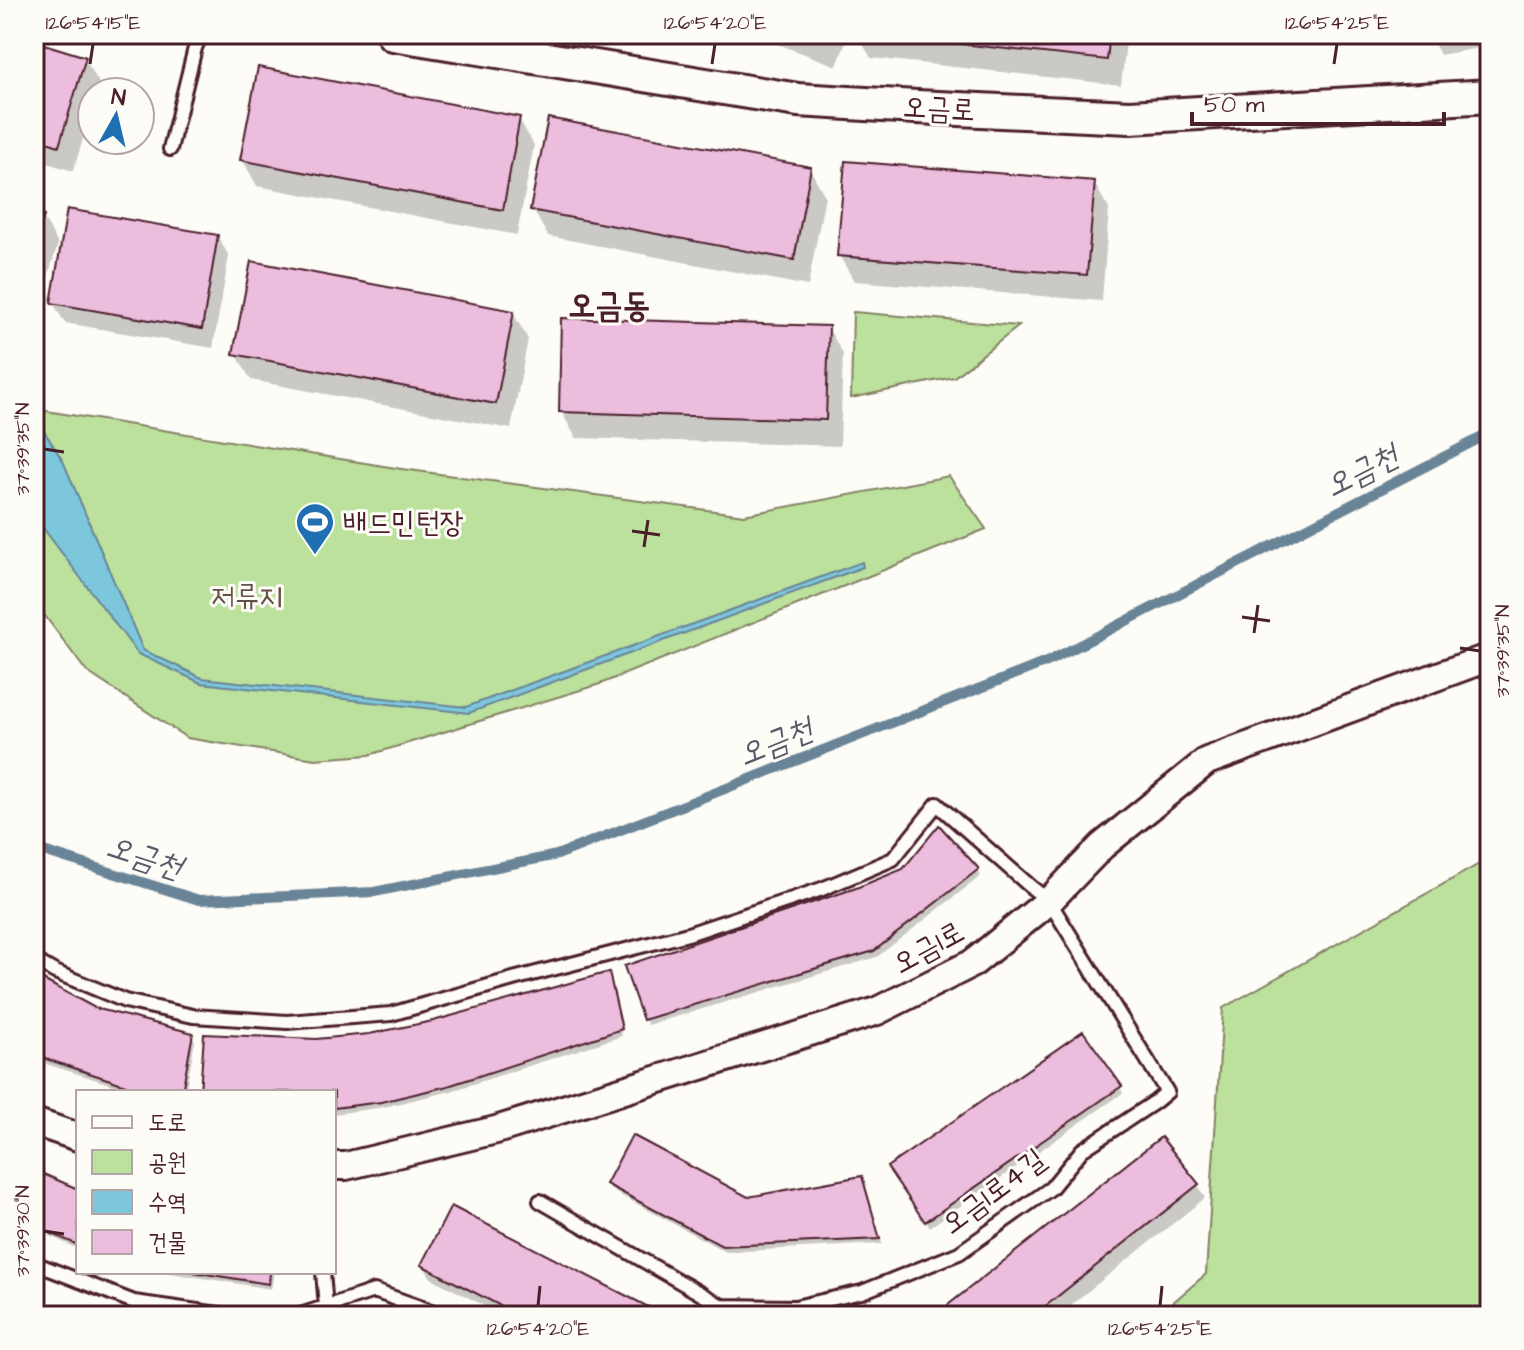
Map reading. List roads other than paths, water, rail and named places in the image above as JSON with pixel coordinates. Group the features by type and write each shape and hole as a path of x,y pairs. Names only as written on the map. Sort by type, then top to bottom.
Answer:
{"street":[{"name":"오금로","path":"393,34 798,100 902,106 1130,117 1490,96"},
{"name":"오금1로","path":"336,1166 496,1130 877,1011 973,963 1049,901 1102,846 1207,761 1490,657"},
{"path":"34,1122 76,1136"}],"lane":[{"path":"170,149 201,34"},
{"path":"34,960 125,1001 193,1016 287,1022 391,1014 688,934 822,889 893,859 937,804 1049,901"},
{"name":"오금1로4길","path":"540,1201 722,1306 795,1307 862,1292 959,1253 1051,1188 1082,1150 1167,1092 1049,901"},
{"path":"34,1263 134,1302 233,1316"},
{"path":"323,1274 326,1307"},
{"path":"297,1316 374,1291 445,1316"}],"water":[{"path":"37,420 63,461 143,650 202,678 466,707 862,562 863,567 469,713 201,683 138,654 34,516 34,422"}],"waterway":[{"name":"오금천","path":"34,848 199,900 374,892 557,855 1049,661 1490,433"}],"place":[{"name":"배드민턴장","path":"315,556"}],"district":[{"name":"오금동","path":"609,304"}],"park label":[{"name":"저류지","path":"247,596"}]}
